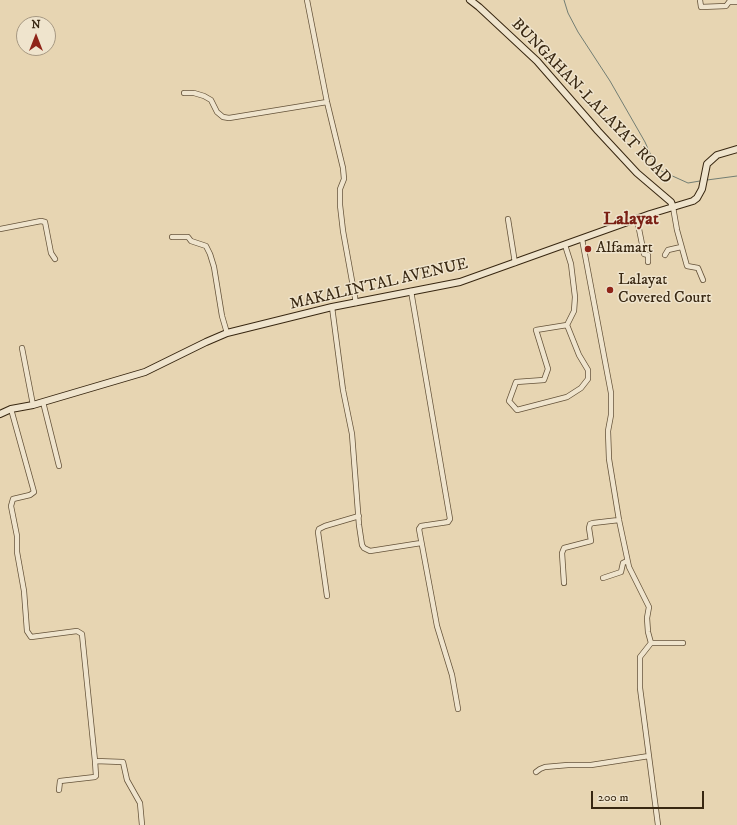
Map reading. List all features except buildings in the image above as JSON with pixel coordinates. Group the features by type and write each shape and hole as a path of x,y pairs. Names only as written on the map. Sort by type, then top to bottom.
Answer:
{"main road":[{"name":"BUNGAHAN-LALAYAT ROAD","path":"470,0 537,61 622,157 637,173 672,202 673,207"},
{"name":"MAKALINTAL AVENUE","path":"0,414 145,372 227,333 332,307 460,282 637,219 693,201 697,198 702,189 707,164 712,158 737,149"}],"street":[{"path":"307,0 327,102 343,168 344,178 340,189 340,205 343,232 356,303"},
{"path":"700,0 701,7 726,6 729,2 737,2"},
{"path":"184,93 194,93 204,96 211,100 217,112 223,117 229,118 327,102"},
{"path":"673,207 681,246 687,266 698,268 703,280"},
{"path":"508,218 515,263"},
{"path":"637,219 644,254 648,255 648,262"},
{"path":"0,229 41,221 45,222 51,253 55,259"},
{"path":"172,237 188,237 191,241 206,246 214,267 222,316 227,333"},
{"path":"582,239 611,393 611,415 608,430 609,459 619,520 629,567 649,607 647,618 651,644"},
{"path":"565,245 571,264 575,297 574,311 567,324 579,355 588,370 588,379 581,388 567,397 517,410 509,402 516,382 544,380 548,369 536,330 567,324"},
{"path":"664,255 668,250 681,246"},
{"path":"411,291 450,519 445,523 421,526 419,529 437,626 452,675 458,709"},
{"path":"332,307 352,434 362,545 367,551 421,543"},
{"path":"22,348 33,405"},
{"path":"43,402 59,466"},
{"path":"11,410 34,492 30,495 13,499 11,506 17,536 17,552 24,591 27,631 31,637 77,630 82,634 96,776 60,781 59,790"},
{"path":"327,596 318,532 319,529 359,516"},
{"path":"564,583 562,553 564,548 591,541 589,528 590,524 619,520"},
{"path":"602,578 621,572 623,563 627,561"},
{"path":"658,825 642,702 639,661 641,654 651,644 682,643"},
{"path":"536,772 545,767 591,765 649,756"},
{"path":"95,761 123,762 127,780 140,803 142,825"}],"waterway":[{"path":"564,0 568,13 578,32 610,81 645,142 657,169 688,183 700,181"},
{"path":"707,180 737,176"}],"place":[{"name":"Alfamart","path":"588,249"},
{"name":"Lalayat Covered Court","path":"610,290"}],"district":[{"name":"Lalayat","path":"631,220"}]}
